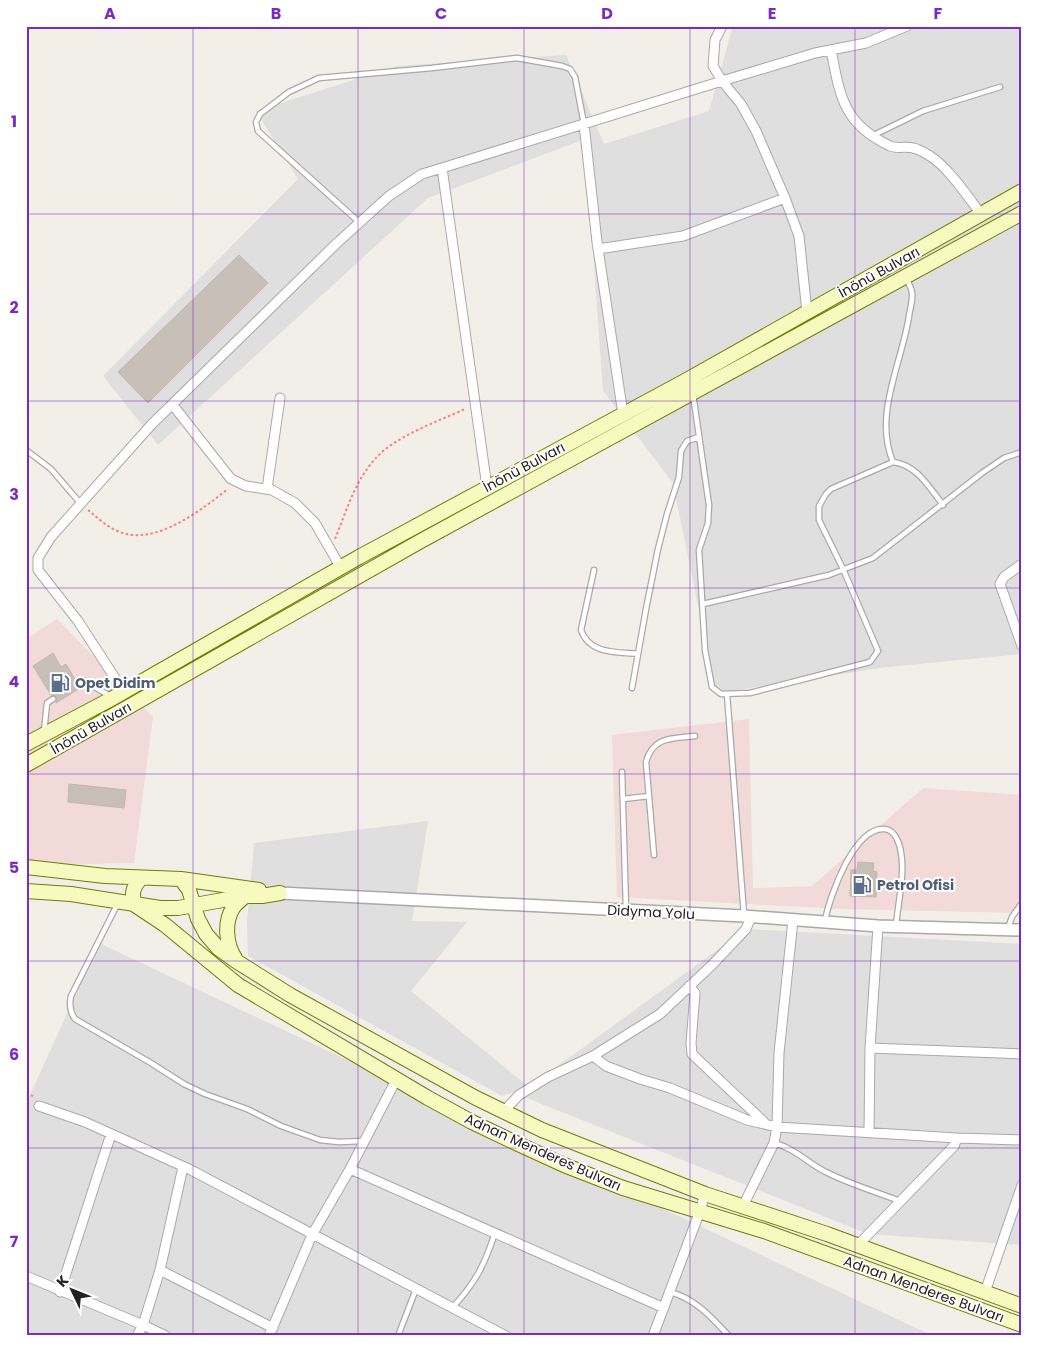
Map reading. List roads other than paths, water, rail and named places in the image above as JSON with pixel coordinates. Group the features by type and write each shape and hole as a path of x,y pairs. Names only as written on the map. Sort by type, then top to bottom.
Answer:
{"main road":[{"name":"İnönü Bulvarı","path":"26,744 118,695 341,568 807,312 1022,191"},
{"name":"İnönü Bulvarı","path":"26,765 419,542 1022,213"},
{"path":"26,867 141,878 181,879 280,893"},
{"path":"135,905 132,897 133,891 141,878"},
{"name":"Adnan Menderes Bulvarı","path":"181,879 189,890 198,919 206,934 218,948 290,995 476,1098 542,1130 704,1194 858,1245 1022,1306"},
{"path":"26,891 71,894 160,908 194,906 245,896 280,893"},
{"path":"236,961 229,949 228,927 230,914 234,906 245,896"},
{"name":"Adnan Menderes Bulvarı","path":"135,905 164,925 238,985 396,1080 472,1122 564,1165 623,1188 772,1234 1022,1325"}],"street":[{"path":"722,26 715,40 713,66 722,81 741,104 756,131 785,198 799,236 807,312"},
{"path":"118,695 78,621 38,570 38,558 51,537 172,404 389,196 422,174 815,53 866,43 906,26"},
{"path":"831,50 838,86 845,108 856,124 892,147 914,148 932,157 952,177 981,214"},
{"path":"584,124 598,249 622,414"},
{"path":"442,168 487,487"},
{"path":"598,249 683,236 785,198"},
{"path":"267,490 280,398"},
{"path":"172,404 231,479 246,486 267,490 295,503 315,523 341,568"},
{"path":"1022,564 1004,577 1000,584 1022,646"},
{"name":"Didyma Yolu","path":"280,893 748,916 878,926 1022,930"},
{"path":"504,1111 519,1095 548,1077 593,1056 660,1014 746,929 748,916"},
{"path":"743,1206 774,1143 778,1127 779,1053 793,920"},
{"path":"869,1132 870,1048 878,926"},
{"path":"689,986 695,993 691,1043 692,1054 765,1123"},
{"path":"870,1048 1022,1054"},
{"path":"593,1056 606,1066 670,1088 747,1120 778,1127 956,1138 1022,1140"},
{"path":"160,1270 271,1332 312,1235 350,1169 396,1080"},
{"path":"39,1106 85,1122 183,1167 506,1336"},
{"path":"60,1292 111,1134"},
{"path":"858,1245 954,1146 956,1138"},
{"path":"137,1336 160,1270 183,1167"},
{"path":"350,1169 664,1308"},
{"path":"985,1292 1022,1185"},
{"path":"653,1336 700,1211 704,1194"},
{"path":"26,1276 166,1336"}],"lane":[{"path":"360,223 258,132 256,122 260,114 279,98 304,84 319,78 354,74 432,68 517,58 531,59 566,67 573,72 584,124"},
{"path":"872,136 923,111 1000,87"},
{"path":"893,462 888,451 886,429 890,393 907,332 912,292 906,276"},
{"path":"693,393 709,505 708,523 699,550 705,650 712,688 717,693 750,693 870,662 878,651 819,520 818,513 822,499 831,489 893,462 907,465 918,472 943,505"},
{"path":"632,688 658,549 679,477 680,451 687,441 699,437"},
{"path":"26,450 51,468 81,504"},
{"path":"703,604 829,575 873,558 1004,458 1022,452"},
{"path":"594,570 581,630 583,636 591,645 602,650 638,654"},
{"path":"78,684 84,680 118,695"},
{"path":"727,694 748,916"},
{"path":"43,735 47,703 53,699"},
{"path":"654,855 646,762 651,750 663,740 694,736"},
{"path":"622,772 626,911"},
{"path":"623,799 649,796"},
{"path":"825,922 831,898 850,857 867,836 876,830 884,829 891,831 898,841 902,855 896,926"},
{"path":"119,901 71,996 70,1010 75,1020 184,1084 248,1110 280,1126 320,1140 339,1142 364,1141"},
{"path":"1007,929 1012,917 1022,903"},
{"path":"774,1143 787,1146 798,1152 811,1164 828,1173 900,1201"},
{"path":"452,1308 478,1276 494,1233"},
{"path":"398,1336 416,1289"},
{"path":"670,1292 683,1296 701,1307 729,1336"}],"place":[{"name":"Opet Didim","path":"60,683"},
{"name":"Petrol Ofisi","path":"862,885"}]}
